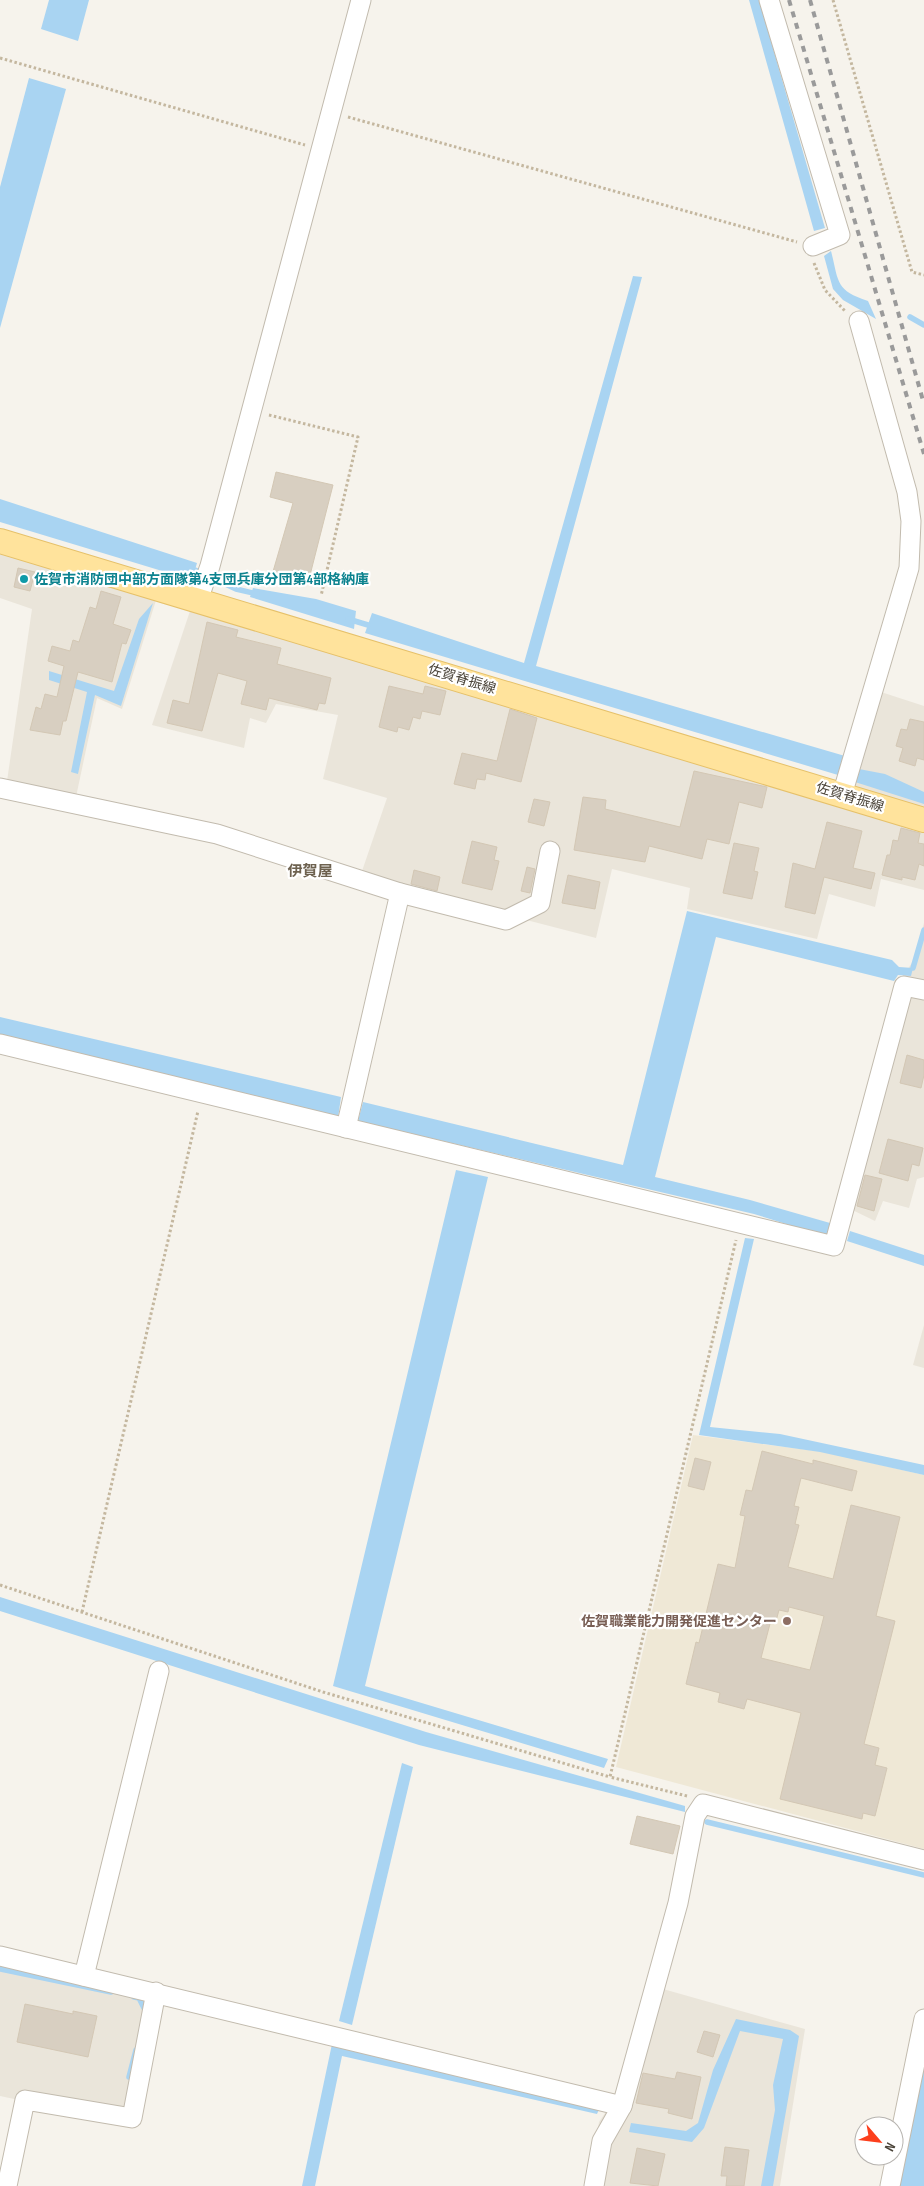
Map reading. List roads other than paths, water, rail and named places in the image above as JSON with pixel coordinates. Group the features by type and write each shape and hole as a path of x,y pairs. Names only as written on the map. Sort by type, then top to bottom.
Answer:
{"main road":[{"name":"佐賀脊振線","path":"0,541 200,594 924,820"}],"street":[{"path":"200,594 210,566 330,112 362,0"},
{"path":"769,0 840,235 813,246"},
{"path":"842,795 909,568 911,521 907,492 859,321"},
{"path":"0,788 217,834 400,893 506,920 540,903 550,851"},
{"path":"346,1128 400,893"},
{"path":"0,1044 834,1246 904,986 924,990"},
{"path":"84,1976 160,1671"},
{"path":"594,2186 602,2141 622,2106 678,1903 696,1816 704,1804 924,1860"},
{"path":"0,1956 156,1992 622,2106"},
{"path":"7,2186 24,2100 132,2118 156,1992"},
{"path":"890,2186 924,2019"}],"water":[{"path":"49,0 89,0 78,41 41,29"},
{"path":"749,0 759,0 825,228 814,231"},
{"path":"29,78 66,89 0,328 0,187"},
{"path":"831,251 840,284 849,293 868,301 876,319 843,300 833,289 824,256"},
{"path":"633,276 642,277 536,666 845,756 838,775 365,633 372,613 524,663"},
{"path":"0,499 197,563 192,580 0,522"},
{"path":"253,588 316,599 356,611 354,629 250,597"},
{"path":"153,603 121,706 95,695 78,774 71,772 87,692 49,680 49,671 114,691 139,619"},
{"path":"859,769 885,774 924,792 924,804 855,782"},
{"path":"687,911 892,960 899,967 913,968 911,976 898,975 894,981 716,937 655,1177 750,1200 830,1223 828,1237 754,1214 358,1121 363,1102 623,1165"},
{"path":"0,1017 341,1097 338,1118 0,1037"},
{"path":"456,1170 488,1177 365,1686 608,1759 604,1768 333,1686"},
{"path":"850,1231 924,1255 924,1266 847,1241"},
{"path":"745,1238 754,1239 710,1427 780,1434 924,1465 924,1475 820,1452 699,1435"},
{"path":"0,1597 426,1732 685,1806 685,1812 419,1745 0,1611"},
{"path":"402,1763 413,1767 352,2025 339,2021"},
{"path":"736,2019 790,2030 799,2036 773,2186 761,2186 775,2110 773,2085 783,2039 740,2031 704,2128 692,2142 629,2132 631,2123 686,2131 698,2123 713,2070"},
{"path":"332,2044 600,2107 597,2114 342,2056 315,2186 302,2186"},
{"path":"924,2062 924,2186 899,2186"}],"waterway":[{"path":"910,317 924,325"},
{"path":"195,570 236,589 257,594"},
{"path":"348,619 368,625"},
{"path":"913,968 924,930"},
{"path":"707,1822 924,1875"},
{"path":"0,1969 111,1992"},
{"path":"134,1997 139,1998 146,2012"},
{"path":"129,2077 136,2050"}],"railway":[{"path":"789,0 924,454"},
{"path":"810,0 924,404"}],"place":[{"name":"佐賀市消防団中部方面隊第4支団兵庫分団第4部格納庫","path":"24,579"},
{"name":"佐賀職業能力開発促進センター","path":"787,1621"}],"district":[{"name":"伊賀屋","path":"310,871"}]}
